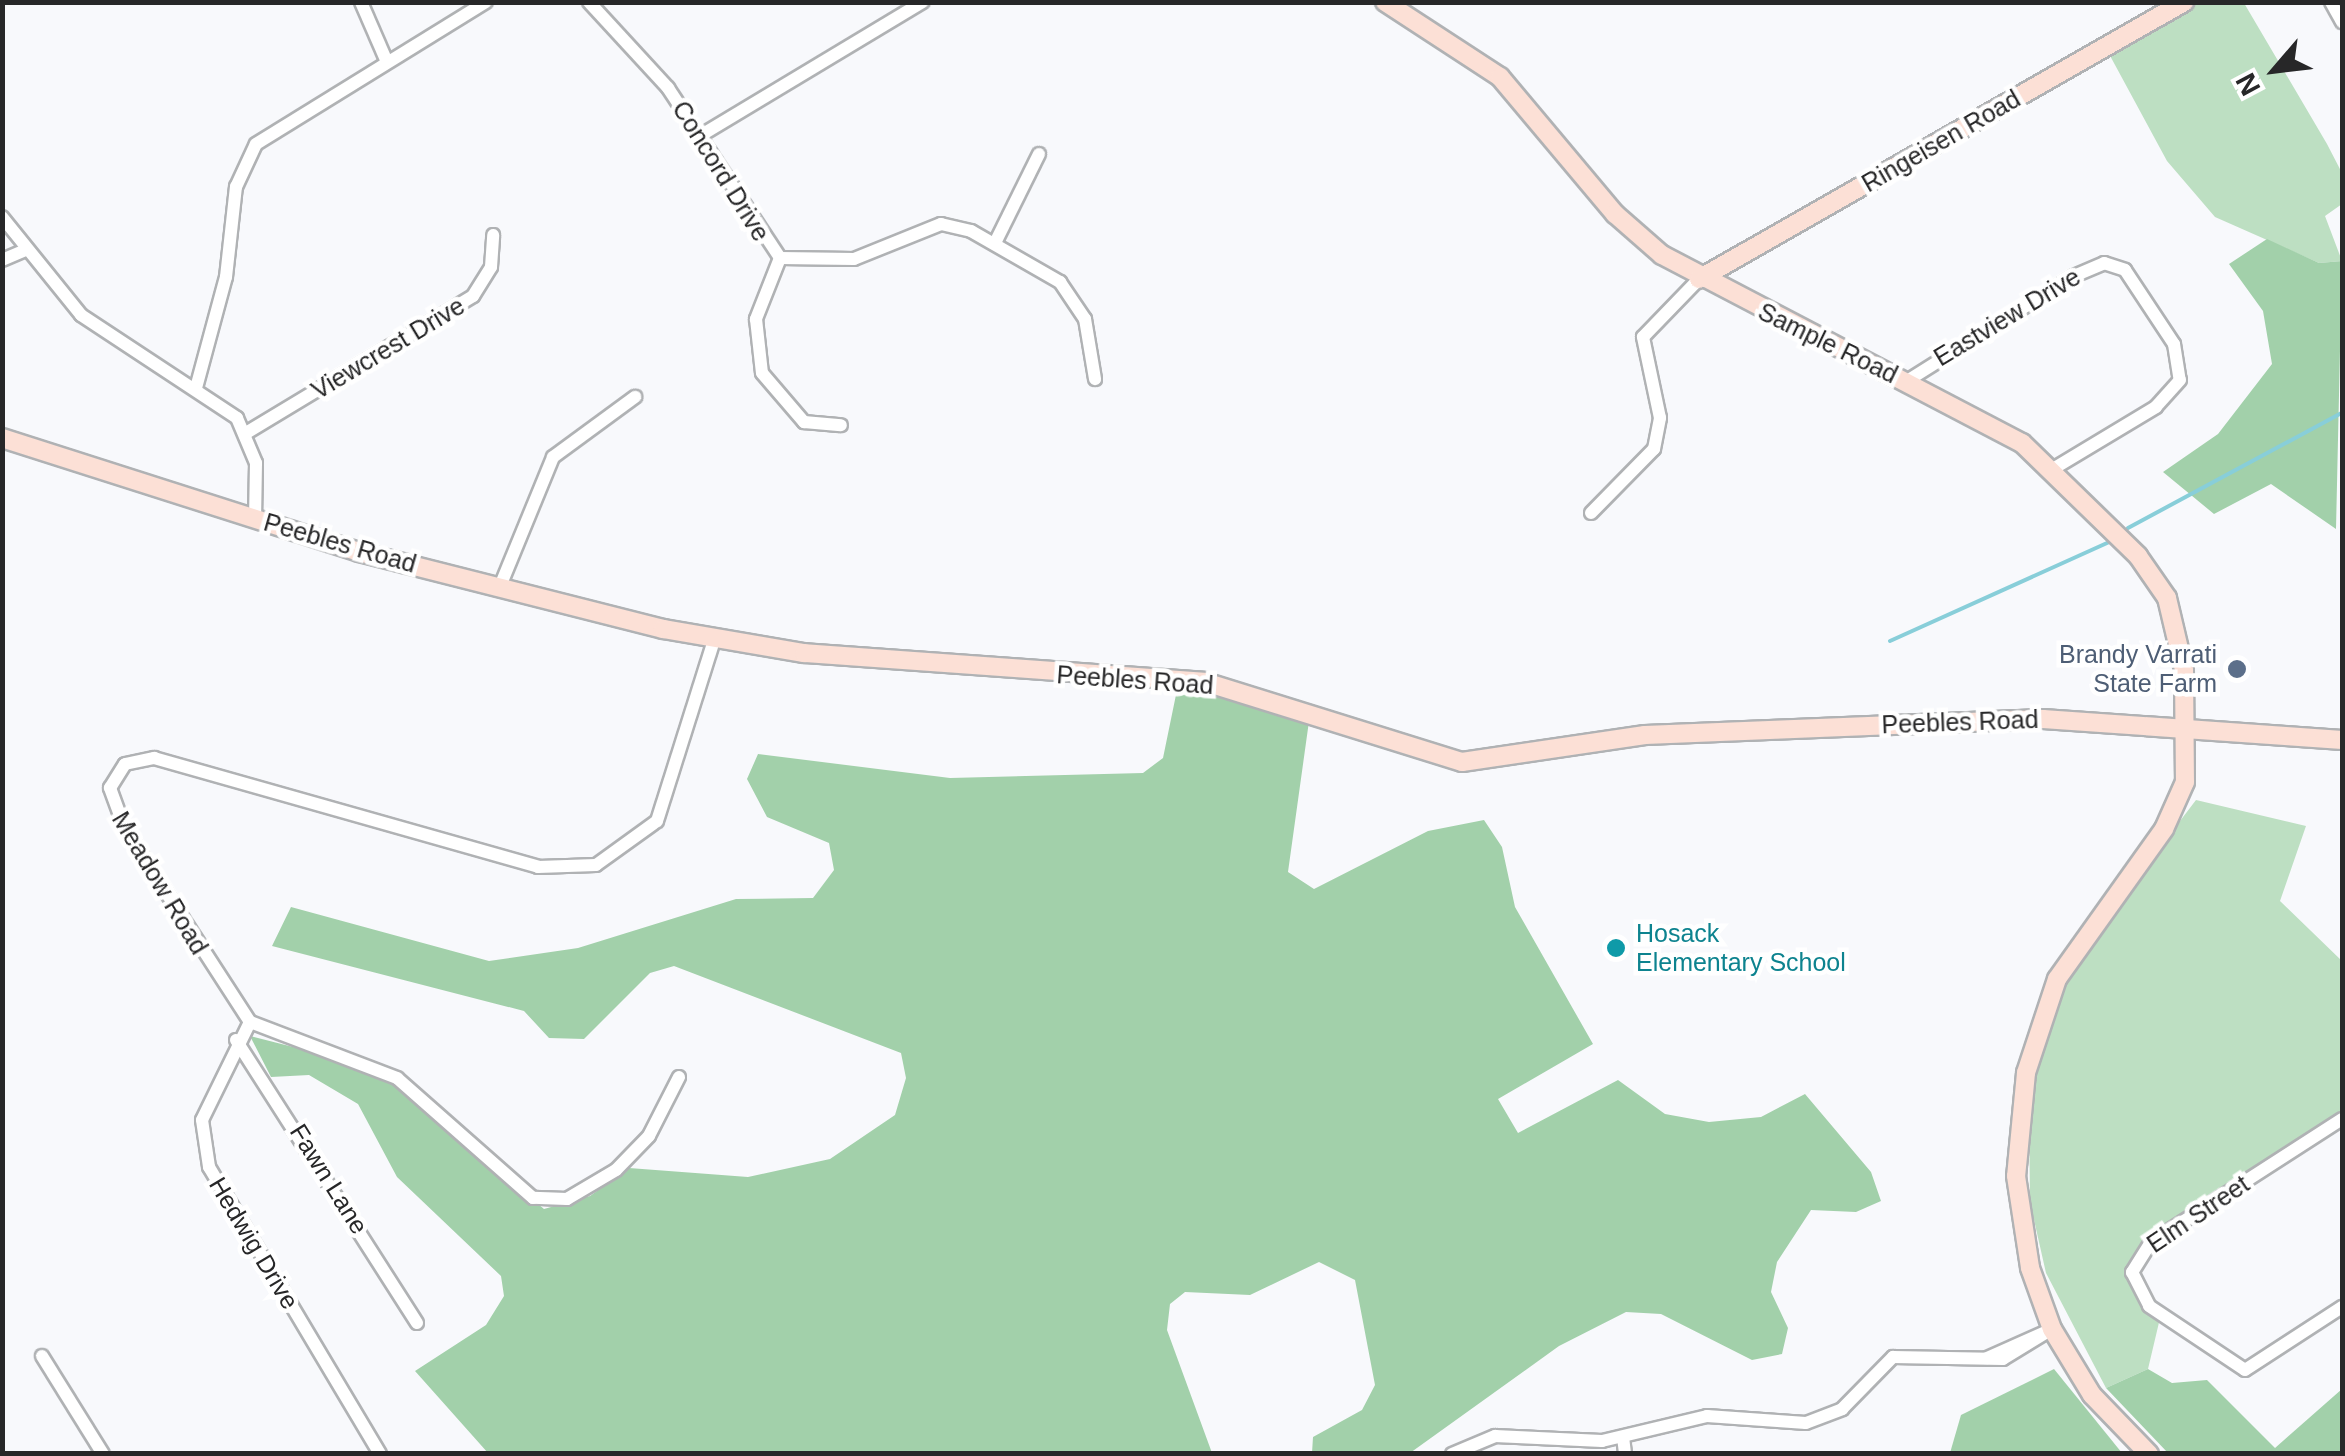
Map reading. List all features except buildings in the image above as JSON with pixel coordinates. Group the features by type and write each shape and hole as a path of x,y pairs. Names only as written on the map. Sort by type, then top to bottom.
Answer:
{"street":[{"path":"361,2 387,62"},
{"path":"196,388 249,156 277,127 486,2"},
{"name":"Concord Drive","path":"588,2 657,74 780,258 800,264 874,256 941,224 996,241 1070,294 1089,333 1094,379"},
{"path":"698,137 923,2"},
{"name":"Sample Road","path":"1385,2 1500,77 1614,214 1699,279 1988,419 2051,470 2168,598 2189,729 2174,813 2070,953 2030,1058 2017,1205 2052,1330 2092,1395 2148,1454"},
{"name":"Ringeisen Road","path":"1699,279 2184,2"},
{"path":"2331,2 2342,22"},
{"path":"996,241 1039,154"},
{"path":"2,217 23,252 103,333 196,388 246,433 255,519"},
{"name":"Viewcrest Drive","path":"246,433 473,296 491,267 493,235"},
{"path":"2,260 23,252"},
{"path":"780,258 756,319 762,373 804,422 841,424"},
{"name":"Eastview Drive","path":"1907,381 2074,276 2104,264 2125,270 2174,344 2180,380 2156,407 2051,470"},
{"path":"1591,512 1654,449 1660,418 1644,337 1699,279"},
{"path":"501,584 553,457 635,397"},
{"name":"Peebles Road","path":"2,438 255,519 714,640 1206,682 1462,762 1680,732 2043,719 2342,740"},
{"name":"Meadow Road","path":"250,1022 114,810 110,788 125,764 154,758 538,868 578,869 630,848 657,821 714,640"},
{"path":"250,1022 385,1070 476,1138 527,1194 547,1201 616,1170 649,1136 679,1076"},
{"name":"Hedwig Drive","path":"250,1022 236,1040 202,1120 209,1167 380,1454"},
{"name":"Fawn Lane","path":"236,1040 417,1322"},
{"name":"Elm Street","path":"2342,1119 2135,1258 2138,1293 2184,1330 2245,1370 2342,1307"},
{"path":"1452,1454 1495,1436 1623,1437 1707,1416 1820,1420 1893,1358 1987,1358 2052,1330"},
{"path":"42,1356 102,1454"},
{"path":"1623,1437 1626,1454"}],"green space":[{"path":"2195,3 2244,3 2327,144 2342,173 2342,204 2325,216 2342,261 2319,263 2215,217 2167,161 2108,52"},
{"path":"2267,239 2319,263 2342,261 2336,529 2271,484 2214,514 2163,472 2218,434 2272,364 2263,311 2229,264"},
{"path":"1178,685 1310,714 1288,872 1314,889 1428,831 1484,820 1502,847 1515,907 1593,1044 1498,1099 1518,1133 1618,1080 1665,1114 1709,1122 1761,1117 1805,1094 1871,1172 1881,1201 1856,1212 1811,1210 1777,1262 1771,1292 1788,1328 1782,1354 1752,1360 1661,1314 1626,1312 1559,1346 1410,1453 1312,1453 1313,1437 1362,1410 1375,1385 1355,1280 1319,1262 1250,1295 1185,1292 1170,1304 1167,1330 1212,1453 488,1453 415,1371 486,1325 504,1296 501,1276 397,1177 358,1104 309,1075 271,1077 250,1036 344,1060 397,1085 544,1209 590,1196 629,1168 748,1177 830,1159 895,1115 906,1078 901,1053 674,966 650,973 584,1039 549,1038 524,1011 272,946 291,907 489,961 578,948 736,899 813,898 834,870 829,843 767,817 747,779 758,754 950,778 1143,773 1163,758"},
{"path":"2196,800 2306,826 2280,901 2342,961 2342,1119 2151,1242 2133,1265 2161,1314 2148,1369 2106,1388 2046,1273 2030,1202 2029,1111 2047,1028 2077,956"},
{"path":"2054,1369 2122,1453 1950,1453 1961,1415"},
{"path":"2148,1369 2172,1383 2207,1380 2275,1448 2342,1389 2342,1453 2168,1453 2106,1388"}],"waterway":[{"path":"2128,528 2342,413"},
{"path":"1890,641 2111,541"}],"place":[{"name":"Brandy Varrati State Farm","path":"2237,669"},
{"name":"Hosack Elementary School","path":"1616,948"}]}
